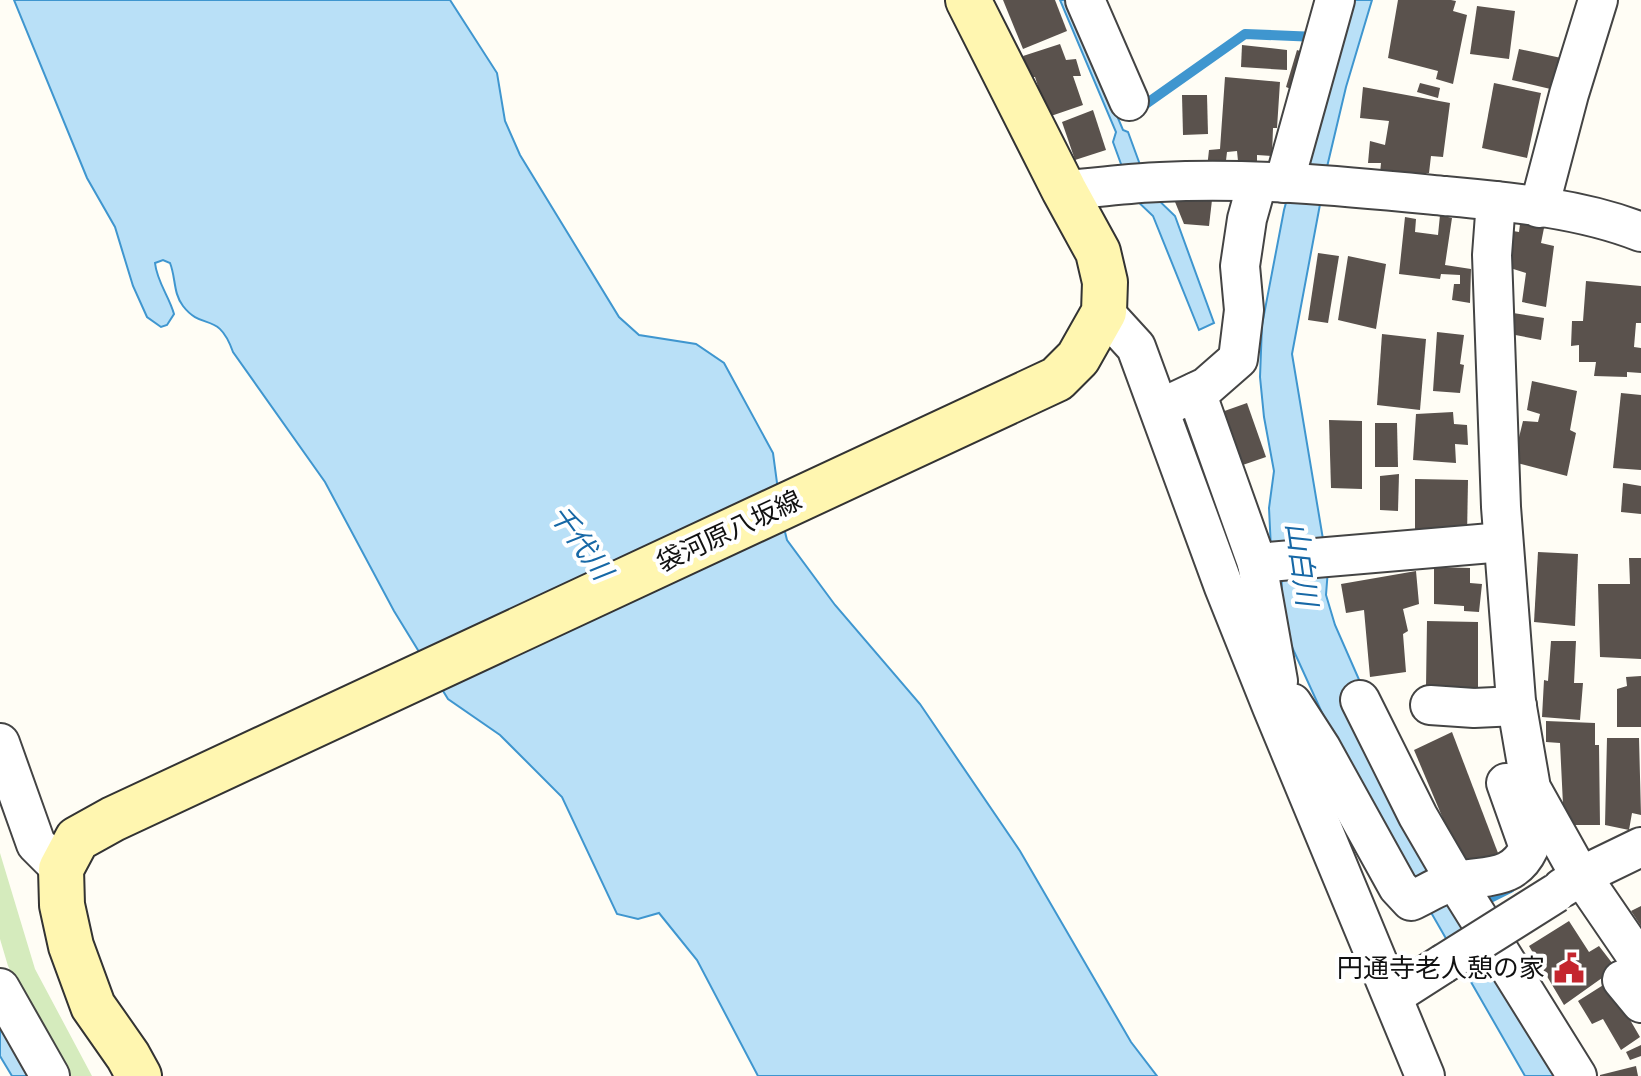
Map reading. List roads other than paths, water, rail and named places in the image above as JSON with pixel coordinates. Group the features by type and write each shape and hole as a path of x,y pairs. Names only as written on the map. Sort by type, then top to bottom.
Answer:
{"main road":[{"path":"968,0 1098,252 1105,282 1099,321"},
{"name":"袋河原八坂線","path":"69,854 113,819 1057,379 1078,358 1099,321"},
{"path":"69,854 62,905 71,946 93,1006 139,1076"}],"street":[{"path":"1085,0 1129,101"},
{"path":"1159,409 1206,387 1238,359 1244,310 1240,266 1247,219 1277,183 1335,0"},
{"path":"1539,208 1598,0"},
{"path":"1064,190 1160,182 1327,186 1496,201 1565,212 1641,232"},
{"path":"1272,707 1292,703 1321,748 1398,887 1411,901 1456,881 1483,880 1503,873 1522,862 1529,848 1505,780 1499,749 1507,707 1492,255 1496,201"},
{"path":"1099,321 1136,347 1272,707 1425,1076"},
{"path":"1196,392 1264,562 1279,687 1272,707"},
{"path":"1264,562 1503,542"},
{"path":"1430,705 1507,707"},
{"path":"1507,707 1531,788 1568,884 1635,982"},
{"path":"1321,748 1367,714 1418,816 1577,1076"},
{"path":"0,743 36,844 69,854"},
{"path":"1393,996 1568,884 1641,847"},
{"path":"0,988 50,1076"},
{"path":"1407,1033 1442,1056 1453,1076"}],"water":[{"name":"千代川","path":"14,0 450,0 497,73 505,121 520,155 619,317 639,335 696,344 724,363 773,453 787,540 835,605 920,704 1020,851 1131,1042 1157,1076 758,1076 697,960 659,913 638,919 617,914 562,797 500,735 448,699 394,611 325,482 233,352 222,331 190,314 183,306 170,263 163,260 155,263 156,270 174,314 167,325 161,327 147,317 133,286 115,227 87,178"},
{"path":"1060,0 1068,0 1123,130 1128,132 1150,192 1175,216 1214,323 1199,330 1153,216 1133,197 1113,142 1116,132"},
{"name":"山白川","path":"1341,0 1372,0 1346,87 1327,167 1292,354 1328,569 1326,595 1335,625 1364,691 1563,1076 1525,1076 1344,761 1292,647 1280,646 1282,572 1271,549 1269,508 1274,471 1260,377 1262,325 1284,210"},
{"path":"0,1026 29,1076 12,1076 0,1056"}],"waterway":[{"path":"1143,106 1245,34 1317,37"},
{"path":"1492,897 1510,888"}],"place":[{"name":"円通寺老人憩の家","path":"1569,968"}]}
